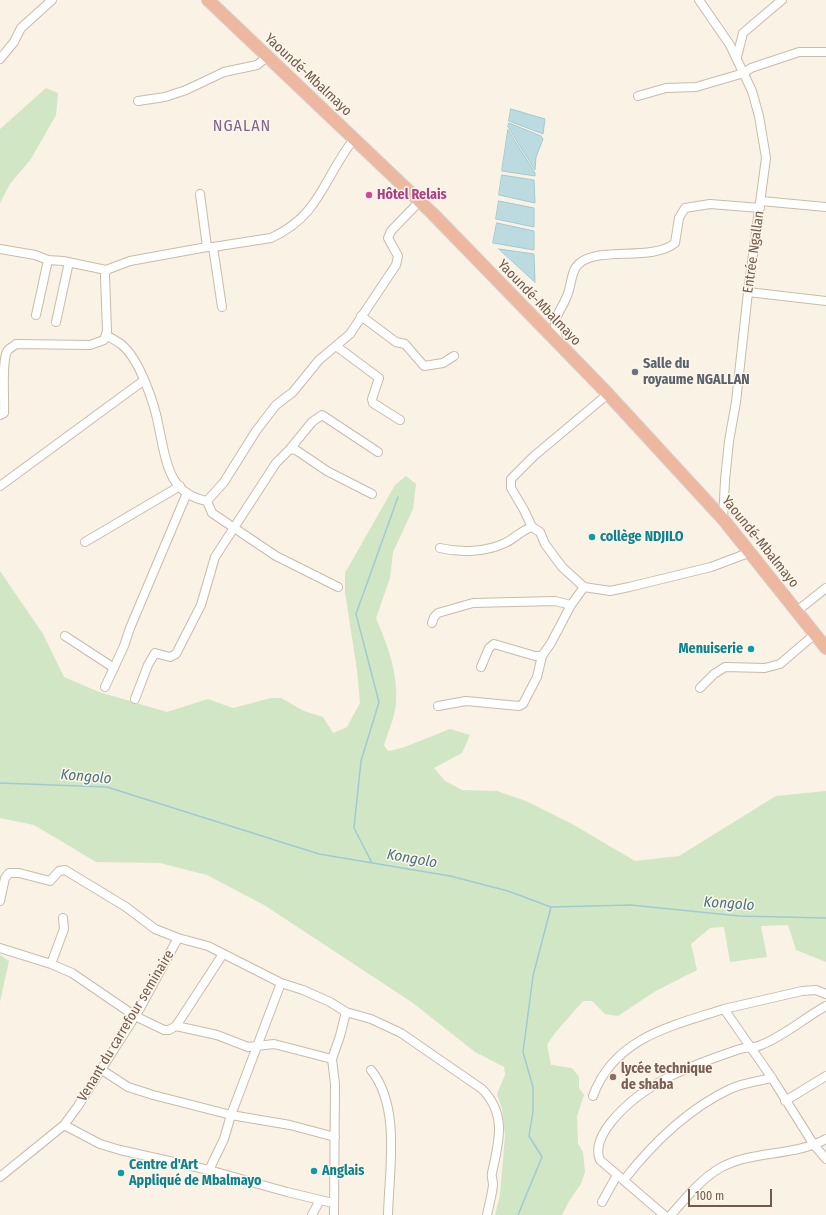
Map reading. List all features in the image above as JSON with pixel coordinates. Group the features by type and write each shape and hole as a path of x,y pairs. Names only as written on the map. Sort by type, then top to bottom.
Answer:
{"highway":[{"name":"Yaoundé-Mbalmayo","path":"213,2 267,58 420,201 561,348 608,394 723,519 751,552 826,648"}],"street":[{"path":"0,59 14,42 21,28 52,0"},
{"name":"Entrée Ngallan","path":"699,0 730,45 744,73 759,116 766,158 726,472 723,519"},
{"path":"737,57 743,33 782,0"},
{"path":"638,96 666,88 696,88 744,73 751,68 799,52 826,52"},
{"path":"138,101 165,97 186,90 224,72 257,65 267,58"},
{"path":"0,248 35,255 48,260 69,262 106,270 130,262 210,247 271,238 291,226 318,200 342,154 354,139"},
{"path":"200,194 222,307"},
{"path":"207,501 224,482 256,431 276,405 293,392 319,360 350,334 396,265 398,256 388,238 391,231 420,201"},
{"path":"561,348 555,330 554,321 570,289 575,268 581,261 596,256 666,249 675,243 679,218 685,208 695,205 710,204 826,207"},
{"path":"36,315 48,260"},
{"path":"56,322 69,262"},
{"path":"0,415 4,413 6,394 4,375 6,356 8,350 16,344 90,345 104,340 106,335 106,270"},
{"path":"748,292 826,300"},
{"path":"361,316 396,342 405,344 424,366 443,363 454,356"},
{"path":"106,335 122,345 134,361 143,381 159,428 168,470 187,493 198,499 207,501"},
{"path":"336,346 379,378 372,399 373,403 400,420"},
{"path":"0,486 143,381"},
{"path":"608,394 534,456 511,479 511,488 532,527 540,532 545,544 562,567 584,587 610,591 711,567 751,552"},
{"path":"135,699 148,665 155,653 170,657 176,654 201,605 215,557 276,463 290,449 312,422 322,415 378,452"},
{"path":"290,449 296,450 327,471 372,494"},
{"path":"85,542 180,486"},
{"path":"105,687 187,493"},
{"path":"207,501 212,513 276,556 338,587"},
{"path":"440,548 451,551 491,547 504,544 532,527"},
{"path":"438,706 452,702 466,701 520,706 526,701 534,683 542,656 551,643 571,605 584,587"},
{"path":"797,611 826,588"},
{"path":"432,623 434,617 438,613 472,603 556,601 571,605"},
{"path":"700,688 714,674 725,667 766,668 780,664 815,634"},
{"path":"65,636 114,668"},
{"path":"481,667 489,648 494,644 535,656 542,656"},
{"path":"0,901 5,878 9,873 19,873 50,881 59,871 65,870 126,907 155,929 178,938 208,946 281,983 303,990 330,1002 346,1012 371,1019 401,1033 482,1089 490,1097 499,1118 499,1132 498,1151 492,1174 493,1186 487,1215"},
{"path":"51,964 64,929 63,918"},
{"name":"Venant du carrefour seminaire","path":"0,1177 64,1124 102,1070 135,1016 178,938"},
{"path":"0,948 51,964 72,973 135,1016 164,1030 169,1030 176,1026 223,954"},
{"path":"209,1170 224,1139 231,1115 281,983"},
{"path":"593,1096 602,1077 610,1065 632,1044 649,1034 672,1025 724,1009 802,991 816,990 826,994"},
{"path":"664,1215 603,1164 598,1154 603,1132 615,1117 635,1098 666,1077 698,1063 750,1046 758,1046 768,1042 826,1006"},
{"path":"724,1009 772,1078 814,1146 826,1159"},
{"path":"334,1215 335,1084 332,1058 340,1036 346,1012"},
{"path":"176,1026 217,1035 248,1047 257,1047 266,1043 274,1044 332,1058"},
{"path":"102,1070 128,1088 231,1115 290,1125 335,1137"},
{"path":"371,1070 380,1081 389,1111 391,1145 388,1215"},
{"path":"785,1101 826,1076"},
{"path":"624,1180 655,1144 700,1107 730,1089 746,1083 772,1078"},
{"path":"64,1124 100,1144 120,1150 209,1170 286,1192 333,1203"},
{"path":"671,1215 694,1190 718,1169 742,1160 814,1146 826,1139"},
{"path":"602,1202 617,1175"},
{"path":"312,1215 320,1200"}],"green space":[{"path":"46,88 58,93 56,115 31,159 10,184 0,203 0,129"},
{"path":"406,476 416,484 413,509 393,552 390,578 376,618 391,658 396,690 396,706 384,745 388,751 402,748 450,729 470,735 462,753 434,768 445,781 462,790 497,791 526,801 574,825 635,861 679,856 776,796 826,791 826,962 796,950 788,925 761,926 767,957 730,962 724,927 710,928 691,944 697,970 654,992 618,1016 605,1014 592,1001 583,1001 555,1033 547,1045 551,1065 572,1068 579,1077 579,1088 584,1095 577,1116 578,1144 583,1152 585,1172 581,1184 569,1201 562,1215 495,1215 500,1195 505,1136 502,1109 497,1094 505,1075 504,1067 475,1052 413,1003 264,905 207,875 160,863 96,862 34,825 0,818 0,571 43,634 64,677 99,692 167,712 208,699 233,708 271,698 281,698 304,711 323,717 333,733 347,727 360,703 357,670 345,592 345,573 395,485"},
{"path":"0,955 9,961 0,1002"}],"water":[{"path":"511,109 545,119 543,134 509,121"},
{"path":"509,123 541,136 543,139 536,157 535,170 508,127"},
{"path":"508,130 535,173 535,176 502,171"},
{"path":"502,175 534,180 535,203 499,195"},
{"path":"499,201 534,208 534,227 496,219"},
{"path":"497,223 534,231 534,250 493,243"},
{"path":"499,249 534,254 535,282"}],"waterway":[{"path":"372,863 354,828 361,761 379,702 356,614 398,497"},
{"name":"Kongolo","path":"0,783 107,787 319,854 450,876 508,891 551,907 631,905 739,916 826,918"},
{"path":"518,1215 542,1157 529,1136 533,1111 533,1087 523,1052 533,976 551,907"}],"place":[{"name":"Hôtel Relais","path":"369,195"},
{"name":"Salle du royaume NGALLAN","path":"635,372"},
{"name":"collège NDJILO","path":"592,537"},
{"name":"Menuiserie","path":"751,649"},
{"name":"lycée technique de shaba","path":"613,1077"},
{"name":"Anglais","path":"314,1171"},
{"name":"Centre d'Art Appliqué de Mbalmayo","path":"121,1173"}],"district":[{"name":"NGALAN","path":"242,127"}]}
